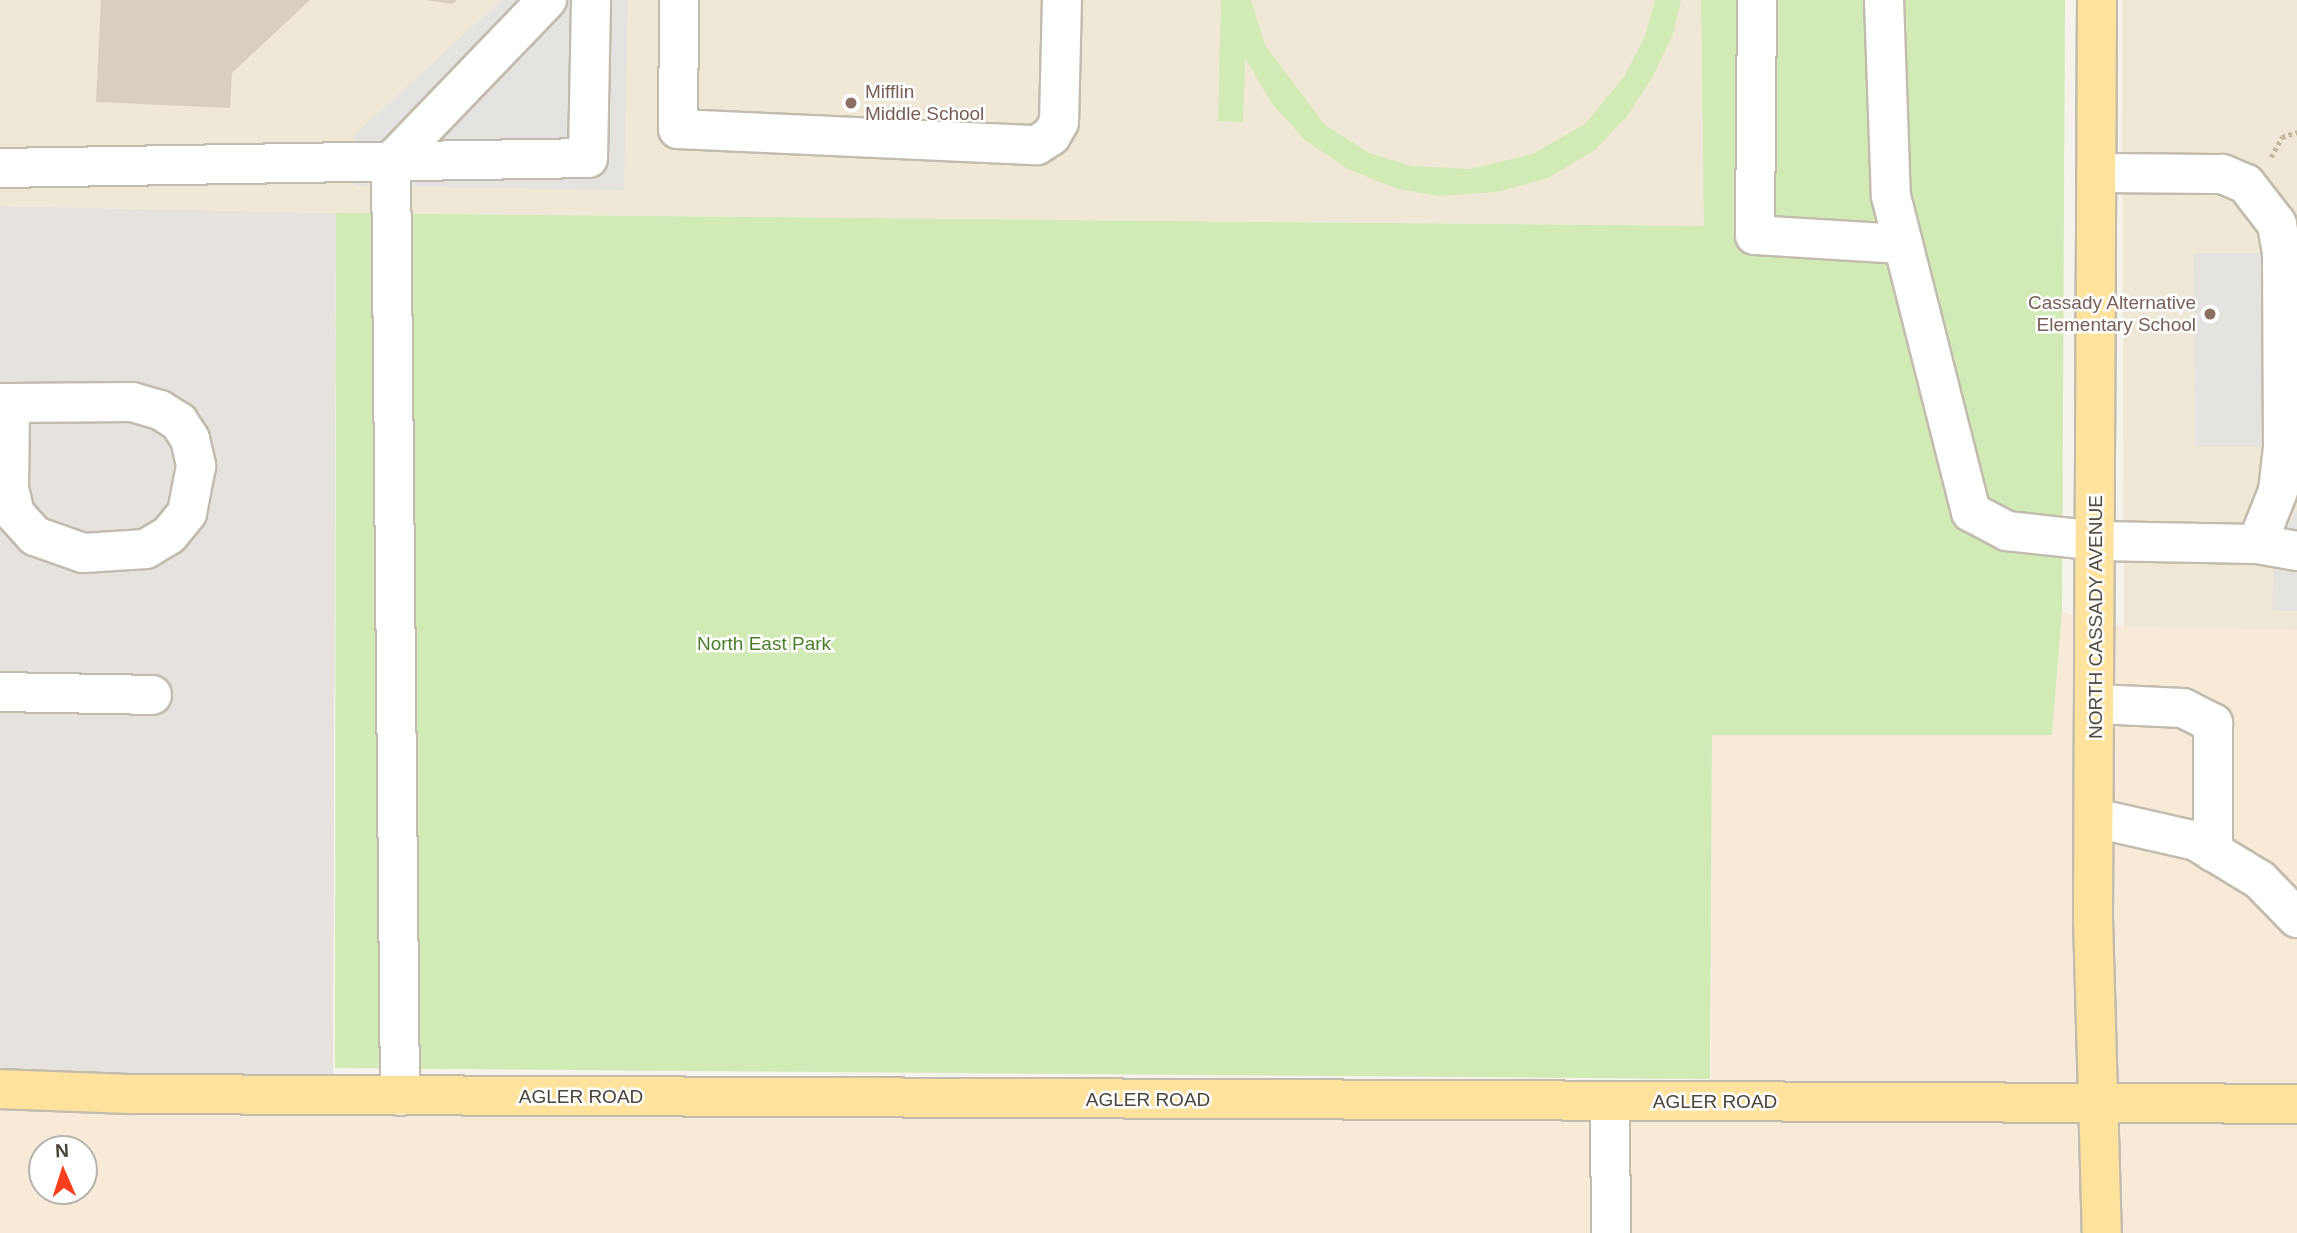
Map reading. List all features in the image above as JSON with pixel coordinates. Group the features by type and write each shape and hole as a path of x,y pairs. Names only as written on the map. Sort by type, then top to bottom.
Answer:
{"main road":[{"name":"NORTH CASSADY AVENUE","path":"2097,0 2095,818 2102,1233"},
{"name":"AGLER ROAD","path":"0,1089 400,1096 1610,1103 2099,1101 2297,1104"}],"lane":[{"path":"400,1096 391,162 547,0"},
{"path":"0,168 588,158 592,0"},
{"path":"679,0 678,129 1037,145 1051,136 1059,122 1062,0"},
{"path":"1757,0 1755,235 1903,244"},
{"path":"1884,0 1891,196 1971,512 2007,531 2097,541 2257,544 2297,551"},
{"path":"2097,173 2222,174 2246,184 2277,224 2282,253 2283,447 2278,491 2257,544"},
{"path":"132,402 160,410 179,422 190,439 195,466 187,513 169,534 146,549 83,553 35,536 15,514 9,489 5,403 132,402"},
{"path":"0,692 152,695"},
{"path":"2096,704 2183,708 2213,723 2213,852"},
{"path":"2095,818 2196,841 2260,880 2297,918"},
{"path":"1610,1103 1611,1233"}],"path":[{"path":"2270,157 2282,137 2297,132"}],"shaded area":[{"name":"Mifflin Middle School","path":"0,0 1701,0 1705,226 336,213 0,206"},
{"path":"501,0 628,0 624,190 355,186 355,134"},
{"name":"Cassady Alternative Elementary School","path":"2122,0 2297,0 2297,630 2124,627"},
{"path":"0,206 336,213 333,1109 0,1107"},
{"path":"2194,253 2282,253 2283,447 2195,447"},
{"path":"2297,510 2297,611 2273,611 2274,547"},
{"path":"2062,612 2124,627 2297,630 2297,1233 0,1233 0,1107 1711,1117 1712,735 2052,735"}],"green space":[{"path":"1221,0 1251,0 1265,45 1325,125 1369,153 1411,166 1470,169 1533,154 1585,124 1624,77 1645,37 1655,0 1681,0 1673,34 1652,78 1627,116 1595,150 1548,178 1496,192 1438,196 1395,188 1348,169 1305,140 1273,105 1245,58 1243,122 1218,121"},
{"name":"North East Park","path":"1701,0 2065,0 2062,612 2052,735 1712,735 1710,1079 335,1068 336,213 1704,226"}],"building":[{"path":"101,0 310,0 232,73 230,108 96,102"},
{"path":"426,0 457,0 452,4"}],"place":[{"name":"Mifflin Middle School","path":"851,103"},
{"name":"Cassady Alternative Elementary School","path":"2210,314"}]}
